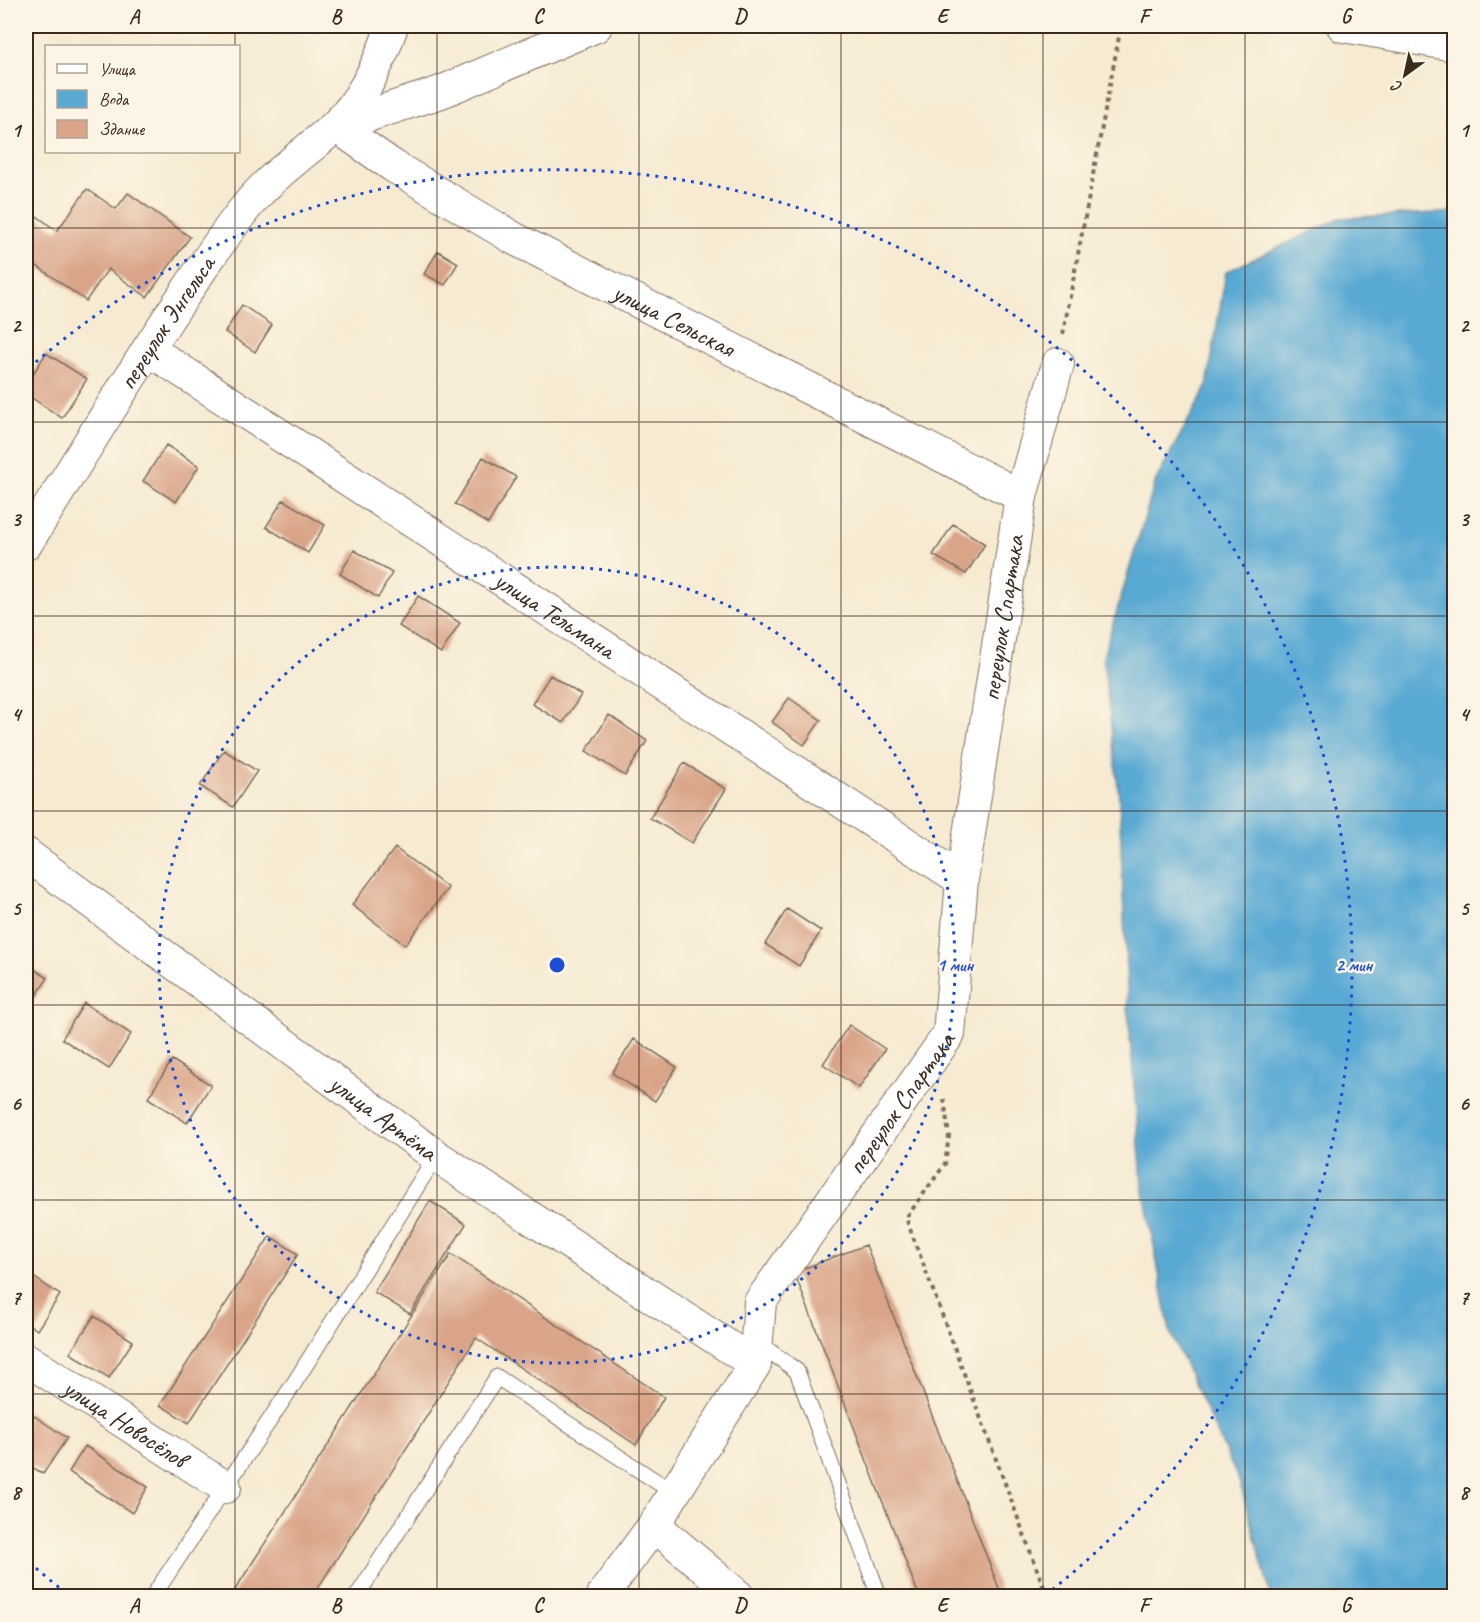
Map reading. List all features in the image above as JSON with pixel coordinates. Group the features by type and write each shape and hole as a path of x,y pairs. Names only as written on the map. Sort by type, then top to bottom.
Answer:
{"street":[{"name":"переулок Энгельса","path":"26,544 148,349 205,264 248,206 283,170 336,126 354,105 372,75 392,26"},
{"name":"переулок Энгельса","path":"336,126 441,92 596,26"},
{"path":"1343,26 1406,31 1455,45"},
{"name":"улица Сельская","path":"336,126 393,166 515,239 1021,496"},
{"name":"улица Тельмана","path":"148,349 962,880"},
{"name":"переулок Спартака","path":"602,1596 654,1525 756,1353 760,1302 950,1034 962,880 1021,496 1058,364"},
{"name":"улица Артёма","path":"26,854 436,1156 756,1353"},
{"name":"улица Новосёлов","path":"26,1359 225,1487"},
{"path":"654,1525 738,1596"}],"lane":[{"path":"153,1596 293,1385 436,1156"},
{"path":"756,1353 797,1371 879,1596"},
{"path":"357,1596 497,1377 674,1493"}],"path":[{"path":"1058,364 1120,26"},
{"path":"936,1053 950,1136 945,1164 906,1218 1047,1596"}],"water":[{"path":"1454,212 1454,1596 1271,1596 1240,1483 1170,1332 1142,1181 1128,1012 1119,796 1103,657 1156,480 1207,386 1226,272 1340,218"}],"building":[{"path":"87,189 116,209 128,193 190,237 147,297 108,269 86,301 26,258 26,208 57,231"},
{"path":"438,251 458,263 445,285 424,274"},
{"path":"242,305 272,325 255,352 225,332"},
{"path":"46,353 87,379 62,418 26,394 26,385"},
{"path":"166,445 199,466 176,502 143,481"},
{"path":"483,457 516,477 488,524 455,504"},
{"path":"283,500 325,525 308,553 266,527"},
{"path":"953,524 985,544 966,574 933,555"},
{"path":"354,550 392,573 378,598 340,574"},
{"path":"418,596 460,623 441,653 399,626"},
{"path":"550,675 581,695 563,723 532,704"},
{"path":"789,698 821,720 804,745 772,722"},
{"path":"609,715 647,741 625,776 586,751"},
{"path":"224,750 257,771 233,807 200,786"},
{"path":"684,763 726,789 692,843 650,818"},
{"path":"395,848 448,888 405,945 352,905"},
{"path":"787,909 821,931 799,966 765,944"},
{"path":"26,964 48,978 26,1011"},
{"path":"84,1003 131,1034 109,1069 62,1039"},
{"path":"849,1025 885,1049 859,1088 823,1064"},
{"path":"634,1039 677,1067 655,1101 612,1073"},
{"path":"172,1060 211,1085 187,1123 148,1098"},
{"path":"430,1201 466,1224 410,1314 374,1292"},
{"path":"270,1236 298,1254 189,1423 160,1405"},
{"path":"866,1245 1002,1596 919,1596 794,1272"},
{"path":"451,1254 664,1397 636,1445 476,1338 313,1596 231,1596"},
{"path":"26,1272 60,1295 37,1330 26,1322"},
{"path":"94,1316 133,1341 109,1378 70,1353"},
{"path":"27,1411 67,1438 43,1474 26,1463"},
{"path":"85,1446 148,1487 132,1513 69,1472"}]}
